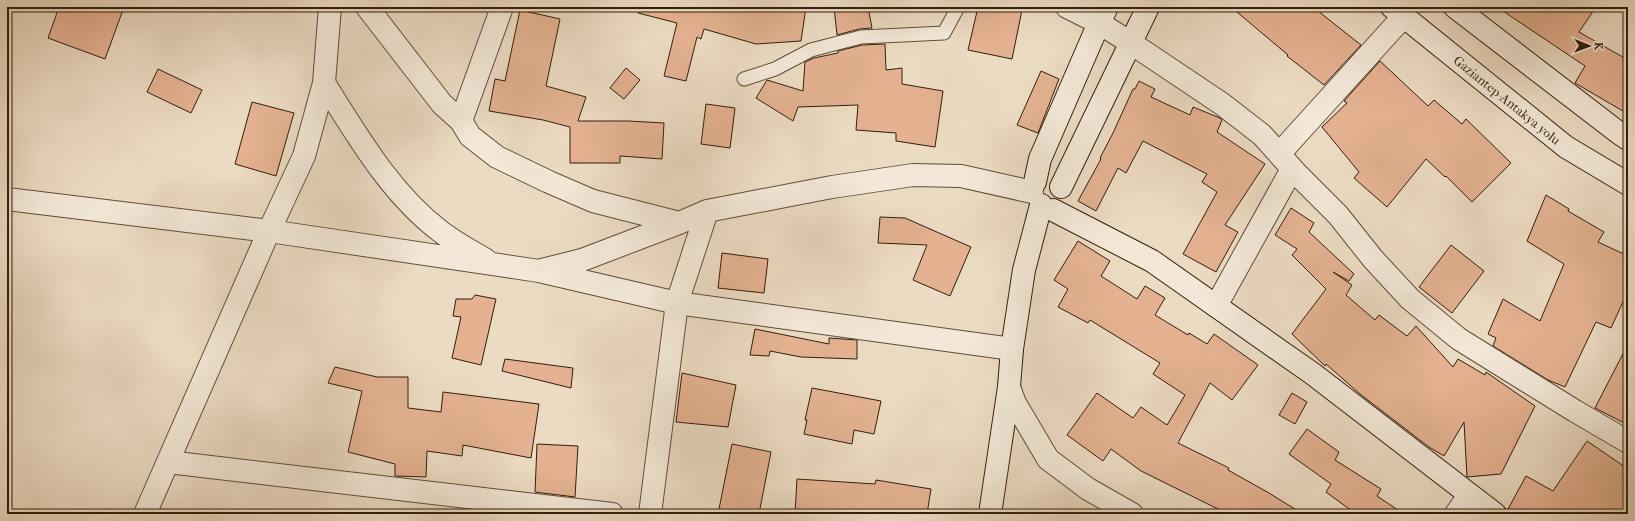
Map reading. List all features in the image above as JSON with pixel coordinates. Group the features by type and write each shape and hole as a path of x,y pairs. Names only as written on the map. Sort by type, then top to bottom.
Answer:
{"street":[{"path":"145,514 269,231 304,156 324,83 330,7"},
{"path":"367,7 442,104 461,122 470,136 497,157 593,201 679,223"},
{"path":"461,122 502,7"},
{"path":"1067,7 1103,15 1131,43 1222,104 1262,135 1285,161 1338,215 1373,259 1410,299 1459,339 1628,442"},
{"path":"1040,197 1061,195 1061,187 1148,7"},
{"path":"1455,7 1628,139"},
{"path":"1216,306 1285,161 1397,12"},
{"name":"Gaziantep-Antakya yolu","path":"1397,12 1566,147 1628,184"},
{"path":"990,514 1009,387 1012,350 1024,270 1040,197 1040,159 1103,15"},
{"path":"324,83 377,165 407,200 440,231 494,265"},
{"path":"539,271 582,260 707,211 832,187 913,175 961,176 1040,197 1152,261 1313,374 1495,514"},
{"path":"7,200 269,231 539,271 677,303 1012,350"},
{"path":"650,514 677,303 707,211"},
{"path":"1009,387 1015,403 1048,459 1088,489 1132,514"},
{"path":"168,462 612,514"},
{"path":"1456,514 1469,495"}],"lane":[{"path":"744,79 775,69 811,50 861,37 944,33 958,7"}],"building":[{"path":"59,7 124,7 105,59 48,38"},
{"path":"639,7 806,7 801,41 756,44 704,29 701,39 697,37 686,81 664,76 677,23 638,13"},
{"path":"834,7 868,7 872,28 859,29 837,35"},
{"path":"978,7 1008,7 1022,10 1012,59 968,50"},
{"path":"1231,7 1313,7 1361,45 1324,85 1287,56 1288,55"},
{"path":"1497,7 1596,7 1579,32 1628,60 1628,114 1575,83 1585,66"},
{"path":"520,10 560,19 546,86 586,97 578,121 664,123 662,159 620,156 620,163 570,163 570,127 543,120 489,111 495,79 505,81"},
{"path":"885,44 886,70 902,68 902,84 943,91 935,147 896,141 896,133 856,130 858,105 798,107 793,121 756,98 767,80 803,91 805,62 814,58 838,53 838,51 862,45"},
{"path":"1380,61 1428,106 1434,100 1462,124 1466,119 1511,163 1472,202 1446,176 1445,177 1426,159 1387,207 1354,178 1359,172 1322,127 1347,103 1344,101"},
{"path":"626,68 640,80 624,99 610,88"},
{"path":"158,69 202,90 191,113 147,92"},
{"path":"1041,71 1059,79 1038,133 1017,125"},
{"path":"1139,81 1155,89 1151,97 1190,115 1193,107 1220,118 1222,120 1217,132 1265,164 1225,225 1238,232 1216,272 1183,254 1217,192 1202,182 1207,174 1143,141 1126,173 1118,168 1096,211 1078,201 1101,159 1100,158 1133,89 1135,89"},
{"path":"252,102 294,113 276,176 235,164"},
{"path":"706,104 735,108 730,148 701,144"},
{"path":"1546,195 1569,209 1568,211 1604,232 1598,242 1628,256 1628,291 1611,328 1596,322 1565,387 1548,380 1493,346 1496,338 1488,334 1503,299 1540,321 1564,264 1527,241"},
{"path":"1291,208 1314,223 1309,232 1354,274 1349,281 1333,272 1352,285 1346,295 1375,320 1379,315 1407,336 1416,326 1453,367 1458,359 1485,375 1486,372 1535,406 1501,474 1467,477 1464,422 1444,456 1429,447 1360,394 1326,364 1325,366 1292,334 1326,289 1292,255 1297,249 1275,235"},
{"path":"880,217 905,218 971,247 950,296 913,280 927,245 878,243"},
{"path":"1078,241 1110,261 1101,276 1137,299 1145,286 1165,298 1155,315 1188,335 1189,333 1207,344 1214,334 1258,365 1232,400 1210,383 1178,443 1229,468 1228,470 1303,514 1228,514 1141,471 1111,449 1103,461 1067,435 1097,393 1133,418 1141,407 1167,425 1185,395 1153,374 1160,363 1090,320 1088,323 1058,307 1068,289 1054,280"},
{"path":"1451,245 1484,271 1452,313 1419,287"},
{"path":"722,253 768,259 764,293 718,288"},
{"path":"475,295 496,299 481,365 452,358 461,317 453,316 456,299 472,299"},
{"path":"755,329 829,344 829,338 857,340 857,359 801,357 770,351 769,356 750,355"},
{"path":"1628,344 1628,425 1595,408"},
{"path":"505,359 573,368 571,388 502,371"},
{"path":"335,367 377,377 408,377 408,408 441,412 443,392 539,404 531,458 463,445 462,456 427,451 426,477 395,476 395,464 348,452 362,391 328,383"},
{"path":"682,373 736,385 728,427 676,422"},
{"path":"812,388 881,401 874,434 854,430 852,444 804,434 807,420 805,420"},
{"path":"1292,393 1307,402 1295,424 1279,415"},
{"path":"1307,429 1339,452 1335,460 1381,489 1377,496 1404,514 1356,514 1326,492 1331,484 1289,454"},
{"path":"1587,441 1628,469 1628,514 1507,514 1507,511 1526,476 1553,491"},
{"path":"537,444 578,446 575,497 535,492"},
{"path":"732,444 771,452 759,514 744,514 719,509"},
{"path":"797,479 875,484 876,480 931,489 927,514 795,514"}]}
